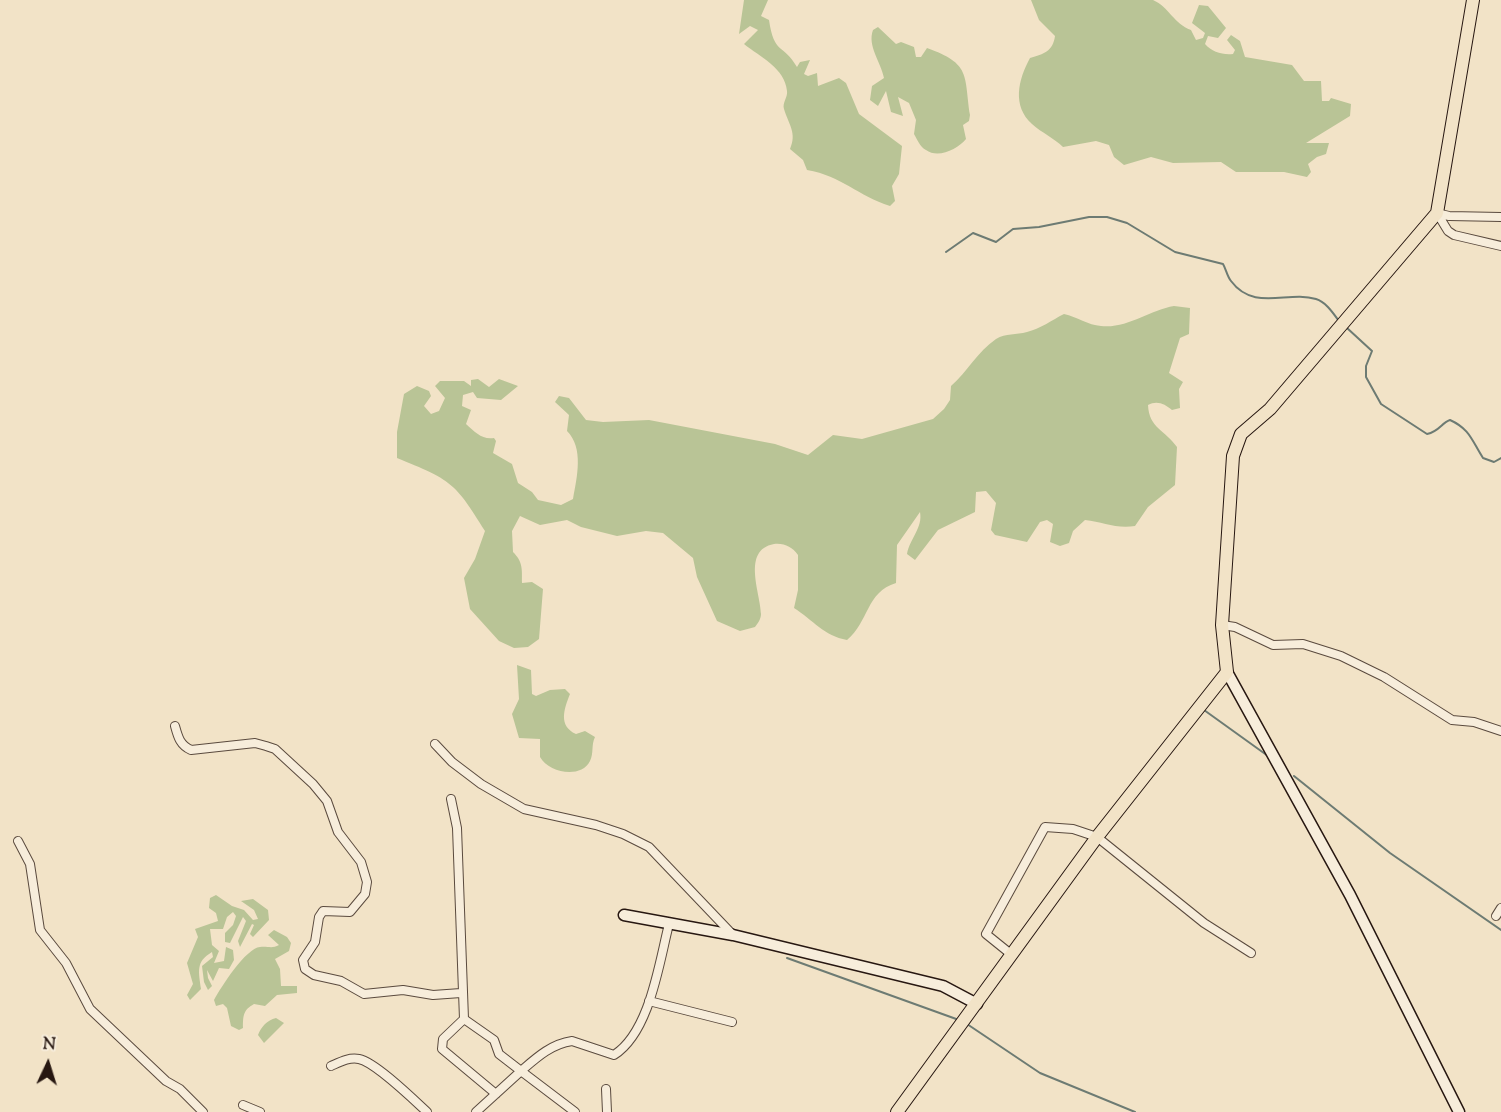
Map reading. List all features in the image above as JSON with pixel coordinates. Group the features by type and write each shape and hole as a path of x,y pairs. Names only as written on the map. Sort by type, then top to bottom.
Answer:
{"main road":[{"path":"1459,1112 1350,895 1227,672 1222,625 1231,472 1233,456 1241,434 1269,409 1437,213 1473,0"},
{"path":"897,1112 1097,837 1227,672"},
{"path":"624,915 733,935 943,986 977,1004"}],"street":[{"path":"1437,213 1449,216 1501,217"},
{"path":"1437,213 1448,231 1454,235 1501,246"},
{"path":"1222,625 1235,627 1272,645 1303,644 1341,656 1384,677 1452,720 1474,722 1501,731"},
{"path":"175,726 184,747 191,750 255,744 275,749 313,784 327,801 338,832 361,862 367,882 365,894 350,912 323,911 319,917 315,942 303,960 305,969 314,975 341,981 364,994 403,990 433,995 461,993"},
{"path":"435,744 452,762 474,778 524,808 596,825 623,834 649,847 733,935"},
{"path":"451,799 457,828 461,993 464,1019 494,1040 499,1054 575,1112"},
{"path":"1012,955 986,934 1045,827 1073,829 1097,837 1204,923 1251,953"},
{"path":"18,842 30,864 40,930 66,963 90,1009 166,1081 180,1089 203,1112"},
{"path":"1496,916 1501,909"},
{"path":"476,1112 543,1053 565,1042 572,1041 614,1055 620,1052 642,1020 669,924"},
{"path":"649,1001 732,1022"},
{"path":"464,1019 443,1039 442,1049 496,1094"},
{"path":"331,1066 350,1059 361,1059 394,1083 427,1112"},
{"path":"606,1089 607,1112"},
{"path":"243,1105 260,1112"}],"green space":[{"path":"744,0 768,0 761,16 769,20 776,44 797,67 800,62 810,60 804,74 808,76 817,73 818,86 839,78 846,83 859,114 902,146 899,174 892,186 895,201 890,206 840,181 807,170 803,160 790,149 793,138 784,107 787,93 782,76 777,69 744,44 758,30 750,26 739,34"},
{"path":"1031,0 1153,0 1180,24 1191,30 1196,40 1203,38 1205,33 1192,23 1199,5 1208,6 1226,28 1218,38 1208,36 1205,44 1208,47 1225,54 1233,54 1235,50 1227,40 1231,35 1240,41 1245,57 1292,65 1304,81 1321,81 1322,101 1329,101 1331,98 1351,104 1350,116 1306,143 1329,143 1326,154 1308,164 1311,172 1307,177 1284,172 1236,172 1221,162 1173,163 1151,157 1124,165 1114,157 1109,145 1096,141 1063,147 1032,124 1019,101 1022,75 1030,58 1047,51 1055,36 1039,20"},
{"path":"878,27 896,44 901,42 914,47 916,57 921,57 927,48 951,59 963,72 970,115 969,121 963,125 966,139 958,146 948,152 931,153 920,145 914,134 916,120 909,103 898,97 903,116 891,112 886,91 878,106 870,100 872,86 884,78 872,42 873,30"},
{"path":"1174,306 1190,308 1189,334 1180,338 1169,373 1183,382 1179,389 1180,408 1172,410 1158,403 1148,405 1154,424 1177,447 1175,485 1148,507 1135,526 1116,526 1085,520 1073,531 1069,543 1060,546 1050,542 1053,524 1047,520 1040,522 1027,542 995,535 991,530 996,503 986,491 976,492 975,512 938,530 915,560 907,554 920,523 920,512 897,545 896,583 879,593 860,625 847,640 825,631 794,608 798,590 798,555 785,545 774,544 764,548 758,555 755,574 761,614 755,627 740,631 717,621 697,577 693,558 663,533 646,531 617,536 581,527 567,520 540,525 520,516 512,531 513,552 520,563 522,583 532,582 543,589 539,639 528,647 514,648 499,641 470,609 464,578 475,559 485,531 466,502 450,484 397,458 397,432 404,394 417,386 429,391 431,396 424,406 431,414 439,411 445,398 435,386 440,381 464,381 471,386 471,380 478,379 489,387 499,379 518,386 501,400 477,398 473,392 463,395 462,406 471,410 466,424 482,437 494,438 496,441 493,453 512,464 518,483 532,492 538,500 561,505 573,499 578,463 576,446 567,431 569,415 555,402 559,396 569,398 586,420 603,422 649,420 775,444 808,455 833,435 862,439 933,419 950,400 951,386 989,344 1000,337 1032,331 1064,314 1092,324 1111,326"},
{"path":"517,665 531,670 532,694 536,696 550,690 565,689 570,694 564,717 567,726 576,734 585,731 595,737 591,758 586,767 573,772 565,772 550,767 540,757 540,739 519,738 512,714 519,699"},
{"path":"216,895 232,906 244,910 253,920 258,919 254,910 241,901 253,899 268,910 269,920 253,937 250,934 254,925 252,924 240,947 238,941 246,921 243,917 230,943 225,942 225,933 233,925 236,916 233,912 227,917 223,929 210,929 212,945 219,951 214,963 224,961 226,947 233,950 234,960 229,969 219,968 213,981 207,970 212,986 208,990 204,982 202,966 213,957 212,952 207,956 199,968 201,989 190,1000 187,995 193,984 187,963 198,937 195,929 218,921 216,913 209,908 210,898"},
{"path":"274,930 287,937 291,943 289,951 275,959 280,969 281,986 297,986 297,993 277,995 265,1006 254,1004 250,1006 244,1014 243,1028 239,1030 231,1026 227,1008 223,1004 216,1006 214,1000 234,969 248,954 260,947 279,945 268,935"},
{"path":"276,1018 284,1023 264,1043 258,1035 259,1032 267,1022"}],"waterway":[{"path":"946,252 973,233 996,242 1013,229 1039,227 1089,217 1107,217 1127,223 1175,252 1223,264 1231,281 1250,296 1305,297 1320,300 1339,321"},
{"path":"1347,328 1372,351 1366,366 1366,377 1381,404 1427,434 1450,420 1466,431 1483,458 1494,462 1501,458"},
{"path":"1204,710 1268,756"},
{"path":"1294,776 1390,853 1501,930"},
{"path":"787,958 959,1020"},
{"path":"967,1024 1040,1073 1135,1112"}]}
